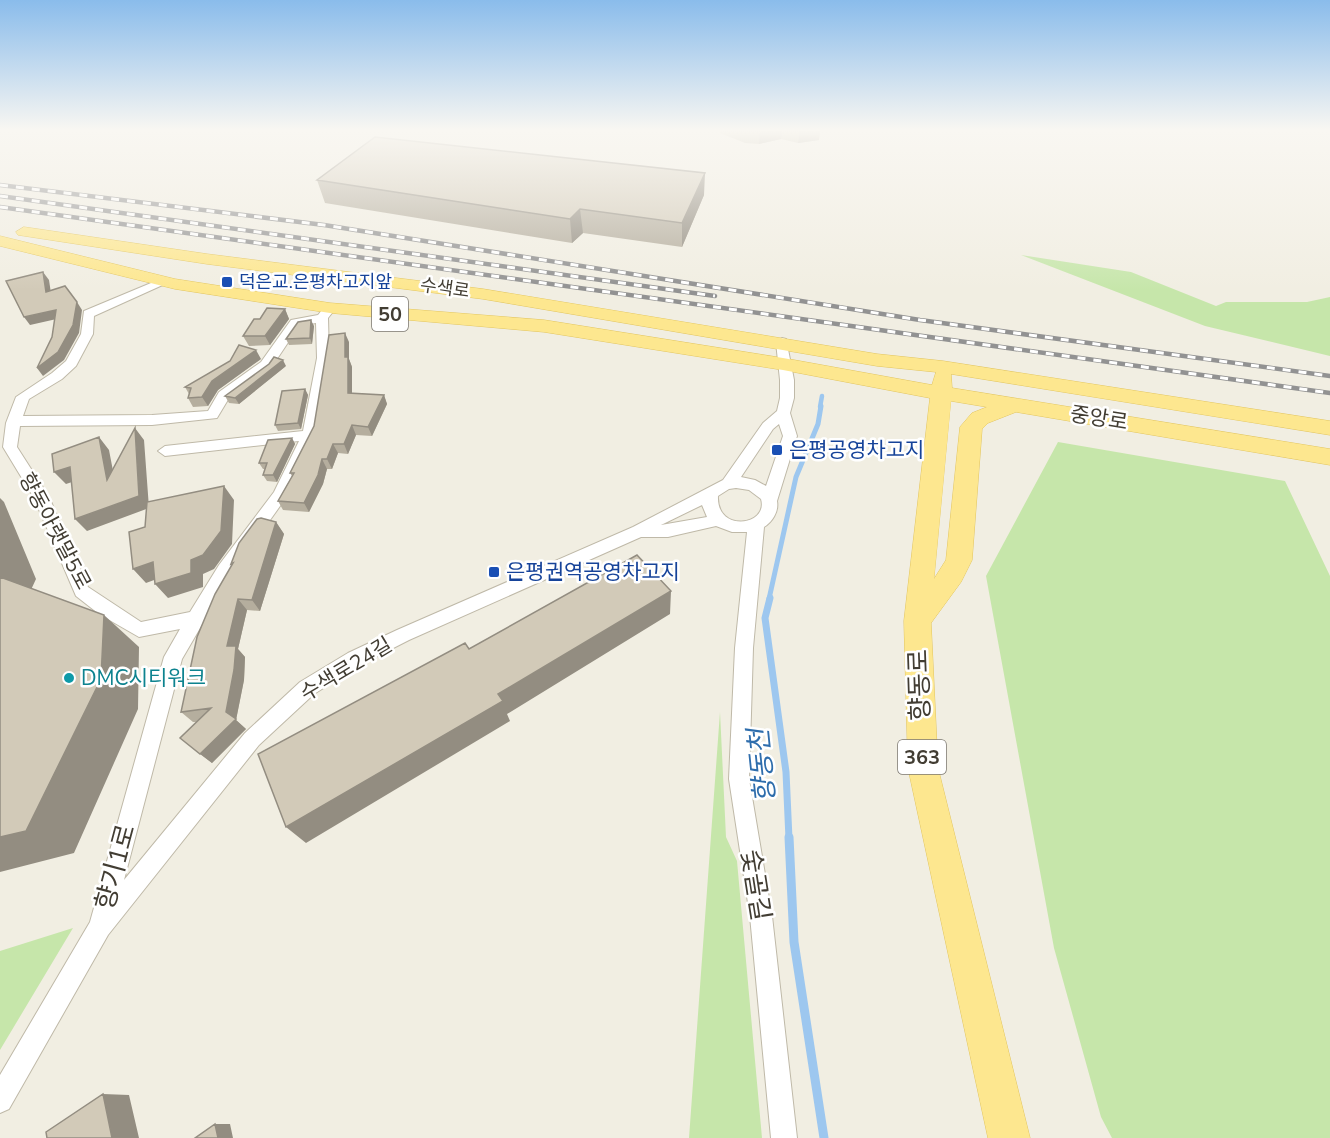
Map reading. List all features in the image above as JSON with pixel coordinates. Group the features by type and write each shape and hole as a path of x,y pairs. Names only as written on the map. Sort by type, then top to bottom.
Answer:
{"main road":[{"name":"수색로","path":"0,228 207,259 483,294 782,342"},
{"name":"수색로","path":"0,241 163,281 326,313 544,326 783,364"},
{"name":"중앙로","path":"782,342 877,360 1015,404 1330,457"},
{"name":"중앙로","path":"783,364 868,381 943,380 1330,428"},
{"name":"향동로","path":"943,380 917,621 922,768 1009,1138"},
{"path":"917,621 952,574 959,560 971,428 980,418 1015,404"}],"street":[{"path":"13,423 23,397 57,376 71,363 87,334 88,314 163,281"},
{"path":"194,619 225,570 280,495 309,435 323,358 326,313"},
{"name":"수색로","path":"13,423 22,421 152,420 212,415 224,395 266,365 295,323 326,313"},
{"path":"756,524 765,518 770,510 770,502 790,436 783,413 787,398 782,342"},
{"name":"수색로24길","path":"100,927 252,739 307,688 354,659 404,635 639,531 660,516 711,495 718,488 729,483 768,426 783,413"},
{"name":"향동아랫말5로","path":"13,423 10,447 41,497 82,591 105,609 139,630 194,619"},
{"path":"165,452 309,435"},
{"path":"729,483 749,484 758,488 770,502"},
{"path":"711,495 708,503 711,513 718,520"},
{"name":"수색로24길","path":"639,531 668,531 718,520 735,527 756,524"},
{"name":"숯골길","path":"756,524 744,648 739,779 761,916 784,1138"},
{"name":"향기1로","path":"0,1101 100,927 173,657 194,619"}],"green space":[{"path":"1021,255 1131,272 1216,306 1226,302 1307,302 1330,297 1330,356 1205,326"},
{"path":"1058,442 1285,481 1330,576 1330,1138 1112,1138 1101,1117 1054,948 986,576"},
{"path":"720,712 726,837 737,861 762,1138 689,1138"},
{"path":"73,928 0,1050 0,951"}],"building":[{"path":"344,184 700,184 682,223 580,209 570,219"},
{"path":"43,272 46,292 65,286 77,302 73,325 58,352 37,368 52,337 56,310 24,317 6,281"},
{"path":"267,308 285,309 265,336 243,336 254,319 260,319"},
{"path":"311,320 310,338 286,339 298,322"},
{"path":"345,333 348,393 384,395 368,427 352,425 344,444 333,444 327,459 322,459 318,475 304,503 278,501 294,473 290,473 314,426 329,335"},
{"path":"239,345 256,350 212,381 202,397 188,398 191,388 185,387 230,361"},
{"path":"274,357 283,360 235,398 225,396 269,364"},
{"path":"305,389 298,423 275,425 282,391"},
{"path":"135,428 139,496 75,519 70,467 54,472 52,454 99,437 107,480"},
{"path":"292,438 273,475 263,475 267,463 259,463 268,440"},
{"path":"224,486 221,531 203,555 191,560 191,573 155,584 153,562 133,569 129,532 145,527 147,502"},
{"path":"257,519 276,522 252,600 238,599 227,646 236,646 226,712 236,719 200,754 180,738 211,708 181,712 197,637 215,594 233,563 231,564 239,543"},
{"path":"637,555 671,591 498,694 503,701 286,827 258,754 465,643 469,649"},
{"path":"0,577 104,615 101,679 26,831 0,837"},
{"path":"103,1094 112,1138 47,1138 46,1132"},
{"path":"215,1124 218,1138 195,1138"}],"waterway":[{"name":"향동천","path":"820,407 822,396"},
{"name":"향동천","path":"769,599 796,477 818,424 821,406"},
{"name":"향동천","path":"770,598 765,618 786,772 789,839"},
{"name":"향동천","path":"789,837 794,942 824,1138"}],"railway":[{"path":"0,185 324,225 920,320 1330,376"},
{"path":"0,196 715,296"},
{"path":"0,207 1330,393"}],"place":[{"name":"덕은교.은평차고지앞","path":"227,282"},
{"name":"은평공영차고지","path":"777,450"},
{"name":"은평권역공영차고지","path":"494,572"},
{"name":"DMC시티워크","path":"69,678"}]}
